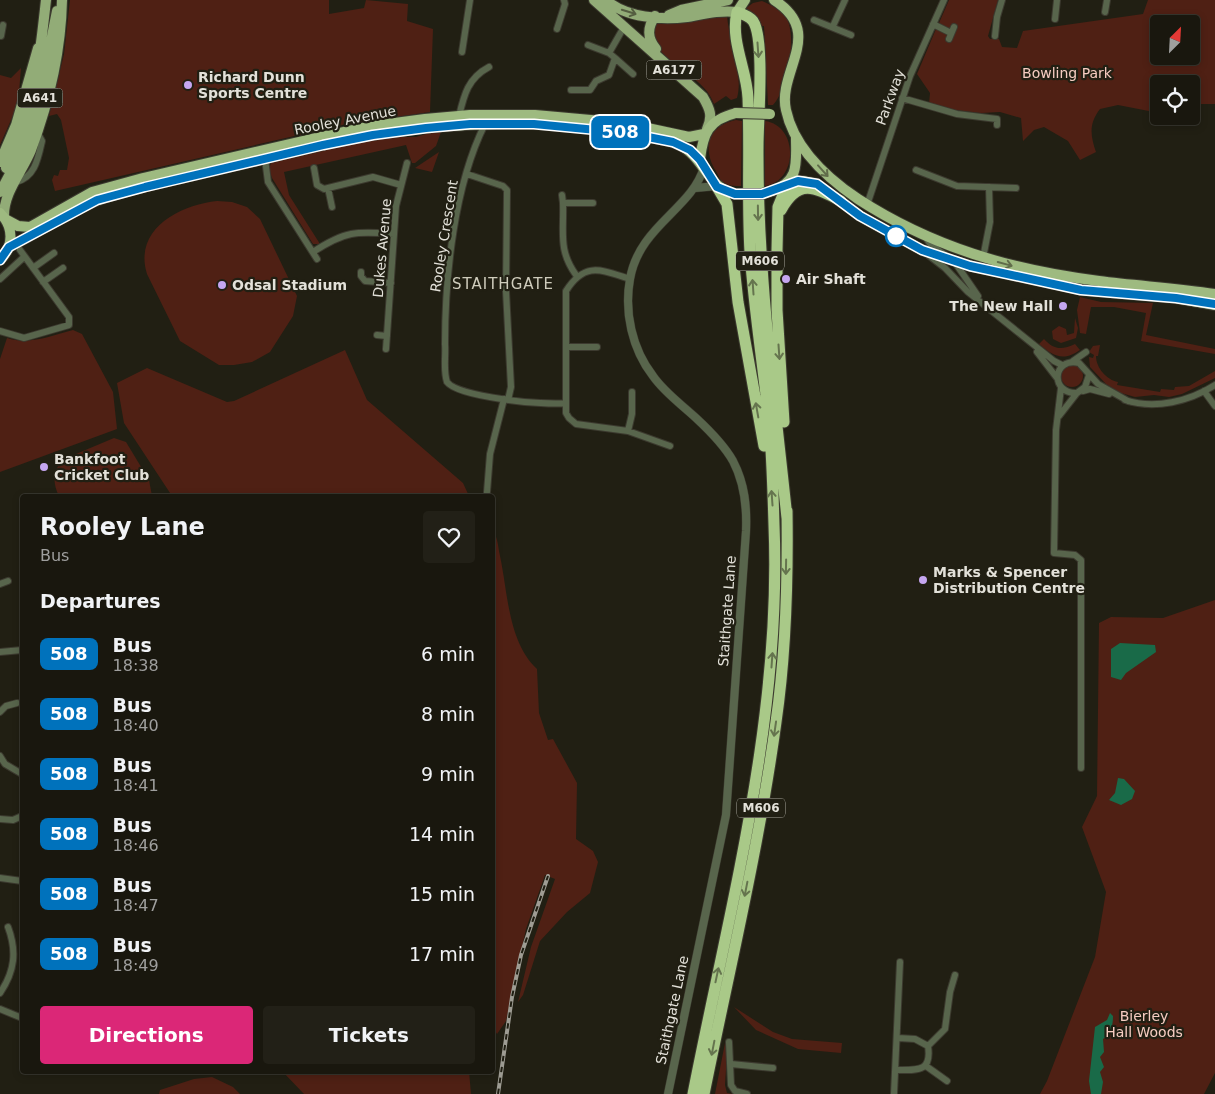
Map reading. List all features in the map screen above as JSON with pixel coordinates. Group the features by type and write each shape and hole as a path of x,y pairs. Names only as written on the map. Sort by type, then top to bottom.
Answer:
{"highway":[{"path":"737,12 745,0"},
{"path":"774,0 784,3 794,19 798,40 785,102 790,124 796,136 827,176 867,205 926,238 983,258 1039,272 1215,294"},
{"name":"M606","path":"693,1094 741,857 766,717 771,674 776,584 769,424 754,302 750,242 747,186 748,94 736,31 737,12 750,18 757,30 759,68 758,202 760,261 787,518"},
{"path":"706,132 728,115 736,113 770,114 790,124"},
{"name":"Rooley Avenue","path":"3,217 18,226 30,227 92,192 143,178 372,126 460,116 535,115 624,123 689,137 706,132"},
{"name":"Rooley Avenue","path":"3,257 97,200 145,187 373,135 485,124 534,124 636,134 680,145 702,163"},
{"name":"A6177","path":"702,163 706,132"},
{"path":"787,184 796,168 796,136"},
{"path":"702,163 717,187 735,194 762,194 787,184 802,181 817,184 860,216 922,250 954,261 1037,282 1081,290 1176,298 1215,304"},
{"name":"M606","path":"704,1094 758,827 776,720 785,630 786,445 777,310 778,202 787,184"},
{"name":"M606","path":"717,187 727,204 738,302 770,475"},
{"path":"778,216 788,198 802,188 816,188 841,201"},
{"path":"3,217 10,230 3,257"}],"main road":[{"name":"A641","path":"0,180 21,136 31,106 40,65 46,0"},
{"name":"A641","path":"0,192 28,139 37,112 61,0"},
{"path":"3,217 4,204 16,182 37,132 50,92 59,38 61,0"},
{"name":"A6177","path":"660,17 681,10 728,0"},
{"name":"A6177","path":"597,1 627,12 660,17 686,17 722,11 737,12"},
{"name":"A6177","path":"597,1 620,24 666,62 703,97 711,110 711,120 706,132"},
{"path":"660,17 649,26 649,39 666,62"},
{"path":"0,162 18,118 32,63 42,38"}],"street":[{"path":"462,52 470,0"},
{"path":"557,29 565,4 564,0"},
{"path":"833,26 845,0"},
{"name":"Parkway","path":"867,205 902,98 944,0"},
{"path":"995,36 996,17 1002,0"},
{"path":"1055,19 1057,0"},
{"path":"1106,12 1107,0"},
{"path":"1047,5 1055,7"},
{"path":"814,20 833,26 851,35"},
{"path":"609,53 620,24"},
{"path":"933,24 952,33"},
{"path":"588,45 609,53 633,74"},
{"path":"571,90 590,90 596,80 609,75 615,58"},
{"path":"460,116 465,90 478,72 489,67"},
{"path":"902,98 957,114 997,119 998,125"},
{"name":"Rooley Crescent","path":"485,124 478,138 467,174 448,271 445,312 445,376 450,387 456,390 544,405 566,403"},
{"path":"264,159 268,182 317,259"},
{"name":"Dukes Avenue","path":"386,349 396,206 407,163"},
{"name":"Staithgate Lane","path":"668,1094 726,815 746,532 746,504 742,482 726,451 710,432 653,377 638,352 630,325 628,298 630,279 646,240 695,188 702,163"},
{"path":"314,168 317,185 324,189 373,177 401,185"},
{"path":"916,170 957,186 1016,188"},
{"path":"467,174 503,186 507,190 506,292 511,387 490,454 487,492"},
{"path":"695,188 717,187"},
{"path":"983,258 990,222 989,187"},
{"path":"328,188 332,207"},
{"path":"562,195 563,250 567,262 576,276"},
{"path":"563,203 593,203"},
{"path":"313,252 347,234 355,232 394,234"},
{"path":"926,238 931,245 954,261 966,281 985,305"},
{"path":"0,331 24,338 69,325 68,317 20,250"},
{"path":"922,250 945,268 968,292 1054,361 1062,365"},
{"path":"33,268 54,253"},
{"path":"0,279 24,257"},
{"path":"43,282 62,268"},
{"path":"630,279 600,270 584,272 576,276 566,291 566,403 569,418 576,424 628,431 670,446"},
{"path":"361,272 361,276 365,281 391,283"},
{"path":"1015,330 1042,356 1057,378 1061,388 1057,419 1054,553 1075,555 1081,560 1081,768"},
{"path":"377,335 387,336"},
{"path":"567,347 597,347"},
{"path":"1057,378 1058,370 1062,365 1074,361 1086,352 1084,366"},
{"path":"1074,361 1084,366 1089,375 1128,401"},
{"path":"1057,419 1078,392 1085,387 1089,375"},
{"path":"1061,388 1068,393 1090,389 1128,401 1153,404 1181,400 1204,392 1215,385"},
{"path":"628,431 632,414 632,392"},
{"path":"1204,392 1215,406"},
{"path":"0,584 8,581"},
{"path":"0,652 20,650"},
{"path":"0,712 6,706 17,703"},
{"path":"0,756 5,764 20,773"},
{"path":"0,819 13,820 20,817"},
{"path":"0,878 20,881"},
{"path":"0,993 10,975 14,962 14,943 8,927"},
{"path":"894,1094 900,962"},
{"path":"928,1046 945,1030 950,992 955,975"},
{"path":"0,1010 20,1017"},
{"path":"898,1038 915,1039 928,1046"},
{"path":"729,1042 732,1089 747,1094"},
{"path":"896,1070 912,1070 926,1066 930,1059 928,1046"},
{"path":"731,1064 773,1068"},
{"path":"926,1066 947,1081"}],"green space":[{"path":"70,0 329,0 329,14 364,8 366,0 408,4 407,21 433,29 430,112 347,124 55,191 52,180 54,175 58,176 60,170 67,170 69,158 61,120 57,114 49,116 64,54"},
{"name":"Bowling Park","path":"949,0 998,0 988,36 990,39 999,39 1002,47 1017,48 1023,31 1143,14 1148,0 1215,0 1215,104 1200,104 1200,75 1150,75 1150,111 1118,105 1100,109 1092,124 1096,152 1080,160 1068,141 1044,127 1034,130 1023,141 1021,118 1000,112 981,113 947,109 929,104 930,93 917,74 936,29 948,33 950,28 946,29 939,23"},
{"path":"762,1 782,13 787,19 790,28 791,51 787,76 783,88 773,105 768,105 764,26 761,26 757,17 746,8 753,3"},
{"path":"727,14 739,78 739,89 737,98 731,100 726,96 714,104 710,95 697,81 673,63 659,49 652,34 657,21"},
{"path":"21,68 18,104 0,145 0,75 11,78"},
{"path":"736,120 742,121 741,186 722,182 710,160 709,152 709,144 714,131 720,126"},
{"path":"765,121 776,125 784,133 789,142 790,154 784,174 776,182 765,186"},
{"path":"441,132 436,146 415,163 412,163 406,145 284,172 289,195 320,244 313,244 272,178 269,169 271,163 351,144 394,137 416,137"},
{"path":"439,152 432,172 415,168"},
{"name":"Odsal Stadium","path":"217,201 232,202 247,207 260,219 297,296 293,316 270,352 252,362 234,365 219,365 180,341 147,274 144,258 147,244 153,232 163,222 188,208"},
{"path":"1080,297 1101,302 1153,303 1146,335 1215,349 1215,354 1141,341 1146,313 1114,307 1091,307 1086,334 1080,333 1077,310"},
{"path":"1075,318 1078,328 1076,338 1061,343 1053,339 1052,331 1059,326 1066,329 1067,335 1074,333"},
{"path":"73,330 82,334 113,392 117,429 0,472 0,359 7,338 24,341"},
{"path":"1044,339 1058,348 1075,344 1080,350 1068,356 1058,356 1039,344"},
{"path":"1100,345 1098,356 1096,356 1098,365 1106,376 1118,382 1117,385 1160,392 1161,389 1174,390 1175,387 1189,386 1215,371 1215,378 1182,394 1169,397 1154,395 1135,397 1121,393 1106,384 1090,367 1089,357 1093,358 1094,355 1089,352 1093,346"},
{"path":"345,350 367,400 463,483 468,494 171,494 124,423 117,383 147,368 227,402 234,401"},
{"path":"1072,365 1082,372 1083,376 1076,386 1072,387 1062,380 1061,376 1068,366"},
{"path":"114,438 126,442 149,480 152,494 58,494 55,486 55,476 60,463 64,459"},
{"path":"495,534 515,631 527,658 537,669 539,713 548,740 553,739 577,783 576,839 593,851 598,862 590,893 567,912 540,941 523,995 518,1002 531,947 555,879 545,875 526,929 506,1021 497,1034 495,1031"},
{"name":"Bierley Hall Woods","path":"1215,600 1215,1073 1204,1094 1040,1094 1047,1081 1095,957 1106,892 1082,827 1097,796 1099,623 1111,617 1163,618"},
{"path":"734,1007 773,1032 792,1039 842,1043 841,1053 798,1049 756,1030"},
{"path":"728,1039 725,1085 727,1093 733,1094 715,1094 725,1043"},
{"path":"285,1074 469,1074 471,1094 304,1094"},
{"path":"212,1077 233,1087 240,1094 159,1094 160,1090 194,1079"}],"shaded area":[{"path":"1120,643 1155,645 1156,652 1126,673 1121,680 1111,677 1111,649"},
{"path":"1118,778 1124,779 1135,791 1132,799 1121,805 1109,800 1115,793"},
{"path":"1110,1013 1113,1016 1112,1026 1108,1035 1103,1039 1104,1052 1100,1057 1104,1067 1100,1072 1103,1082 1101,1094 1091,1094 1089,1081 1095,1027 1107,1020"}],"railway":[{"path":"498,1094 512,997 521,955 548,876"}],"bus line":[{"name":"508","path":"0,260 9,247 97,200 145,187 373,135 470,124 534,124 636,134 673,142 690,150 700,160 717,187 735,194 762,194 794,181 817,184 860,216 922,250 970,266 1037,282 1093,292 1176,298 1215,304"}],"place":[{"name":"Richard Dunn Sports Centre","path":"188,85"},
{"name":"Air Shaft","path":"786,279"},
{"name":"Odsal Stadium","path":"222,285"},
{"name":"The New Hall","path":"1063,306"},
{"name":"Bankfoot Cricket Club","path":"44,467"},
{"name":"Marks & Spencer Distribution Centre","path":"923,580"}],"district":[{"name":"STAITHGATE","path":"503,284"}]}
